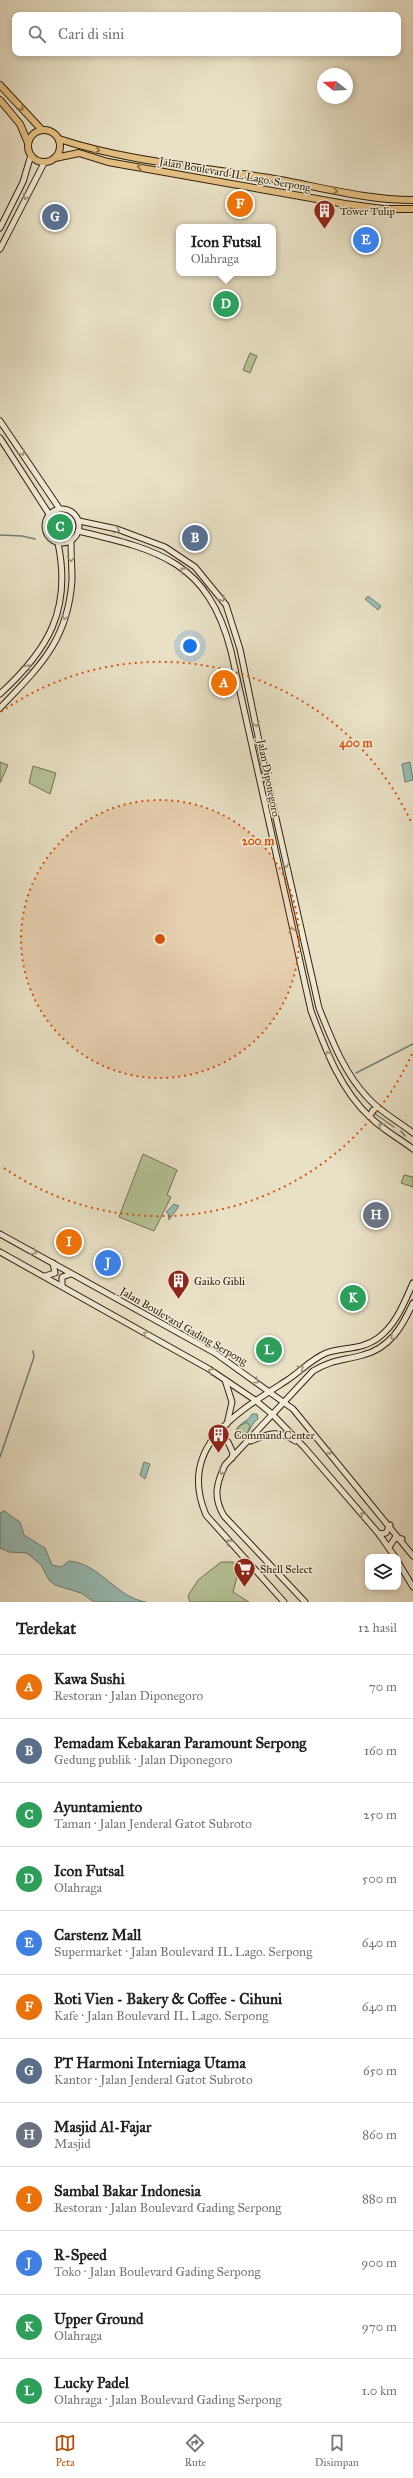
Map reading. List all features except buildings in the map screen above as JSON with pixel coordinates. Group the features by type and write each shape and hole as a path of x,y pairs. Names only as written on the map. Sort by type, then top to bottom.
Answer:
{"main road":[{"path":"0,85 42,130 54,133 59,139 60,151 55,158 44,162 36,160 31,155 20,124 0,100"},
{"path":"28,143 32,136 42,130"},
{"name":"Jalan Boulevard IL Lago. Serpong","path":"59,139 87,148 371,198 413,200"},
{"name":"Jalan Boulevard IL Lago. Serpong","path":"55,158 79,153 108,162 367,207 413,209"},
{"path":"166,172 168,163"}],"street":[{"path":"0,228 23,182 31,155"},
{"path":"0,249 2,238 44,162"},
{"path":"0,421 59,508"},
{"path":"0,438 49,514"},
{"path":"0,708 42,664 58,638 71,592 71,540 78,531 79,521 74,513 67,509 59,508 49,514 45,521 45,529 52,540 58,543 71,540"},
{"name":"Jalan Diponegoro","path":"79,521 117,529 165,547 195,567 226,604 240,649 264,765 319,1008 331,1038 356,1084 379,1108 413,1133"},
{"name":"Jalan Diponegoro","path":"78,531 152,550 184,570 206,593 222,620 231,651 271,839 311,1011 322,1042 346,1089 370,1117 413,1149"},
{"path":"0,694 21,675 39,652 58,614 62,599 63,577 58,543"},
{"path":"206,593 214,588"},
{"path":"231,651 240,649"},
{"path":"256,766 264,765"},
{"path":"271,839 280,837"},
{"path":"311,1011 319,1008"},
{"path":"370,1117 370,1113 379,1108"},
{"name":"Jalan Boulevard Gading Serpong","path":"0,1234 215,1354 269,1390 293,1409 402,1539 413,1556"},
{"path":"0,1252 225,1380 255,1400 272,1414 304,1447 379,1534 393,1554"},
{"path":"44,1276 55,1272 53,1263"},
{"path":"62,1286 62,1277 65,1274 72,1274"},
{"path":"284,1602 206,1515 200,1501 196,1479 201,1459 210,1442 246,1405 286,1380 315,1358 332,1351 362,1346 384,1333 396,1318 413,1283"},
{"path":"305,1602 224,1516 219,1506 216,1493 218,1479 231,1459 249,1442 272,1414 313,1371 335,1360 368,1354 384,1345 397,1333 413,1303"},
{"path":"332,1351 335,1360"},
{"path":"225,1380 232,1402 226,1425"},
{"path":"249,1442 274,1432 286,1435 304,1447"},
{"path":"210,1442 223,1440 228,1442 233,1452 231,1459"},
{"path":"379,1534 386,1533 390,1525"},
{"path":"388,1547 395,1538 402,1539"},
{"path":"401,1567 413,1587"}],"green space":[{"path":"250,353 257,356 250,373 243,370"},
{"path":"60,514 65,515 71,521 71,531 65,537 60,538 55,537 49,531 48,526 49,521 55,515"},
{"path":"0,762 8,765 0,783"},
{"path":"33,766 56,773 50,794 29,783"},
{"path":"143,1154 177,1170 167,1195 171,1197 154,1231 119,1217"},
{"path":"404,1175 413,1177 413,1187 401,1183"},
{"path":"247,1422 250,1426 248,1432 239,1437 236,1433 239,1426"},
{"path":"221,1562 233,1562 241,1574 237,1577 233,1592 249,1602 190,1602 188,1596 198,1580"}],"water":[{"path":"368,596 381,606 378,610 365,599"},
{"path":"410,762 413,780 405,782 402,764"},
{"path":"174,1204 179,1206 169,1220 168,1213 166,1212"},
{"path":"252,1414 257,1414 258,1419 255,1421 247,1435 237,1438 235,1432 239,1426 241,1424","holes":["247,1422 250,1426 248,1432 239,1437 236,1433 239,1426"]},
{"path":"144,1462 150,1464 145,1479 140,1475"},
{"path":"4,1511 20,1522 24,1535 45,1548 52,1565 61,1567 69,1561 80,1563 99,1574 125,1594 146,1602 94,1602 81,1593 55,1585 49,1580 41,1565 27,1553 9,1552 0,1548 0,1513"}],"waterway":[{"path":"0,535 22,536 35,539"},
{"path":"356,1073 413,1044"},
{"path":"374,1113 394,1127"},
{"path":"401,1131 405,1136"},
{"path":"0,1457 34,1357 33,1351"}],"place":[{"name":"Roti Vien - Bakery & Coffee - Cihuni","path":"240,204"},
{"name":"PT Harmoni Interniaga Utama","path":"55,217"},
{"name":"Tower Tulip","path":"324,230"},
{"name":"Carstenz Mall","path":"366,240"},
{"name":"Icon Futsal","path":"226,304"},
{"name":"Ayuntamiento","path":"60,527"},
{"name":"Pemadam Kebakaran Paramount Serpong","path":"195,538"},
{"name":"Kawa Sushi","path":"224,683"},
{"name":"Masjid Al-Fajar","path":"376,1215"},
{"name":"Sambal Bakar Indonesia","path":"69,1242"},
{"name":"R-Speed","path":"108,1263"},
{"name":"Upper Ground","path":"353,1298"},
{"name":"Gaiko Gibli","path":"179,1300"},
{"name":"Lucky Padel","path":"269,1350"},
{"name":"Command Center","path":"218,1454"},
{"name":"Shell Select","path":"245,1588"}]}
